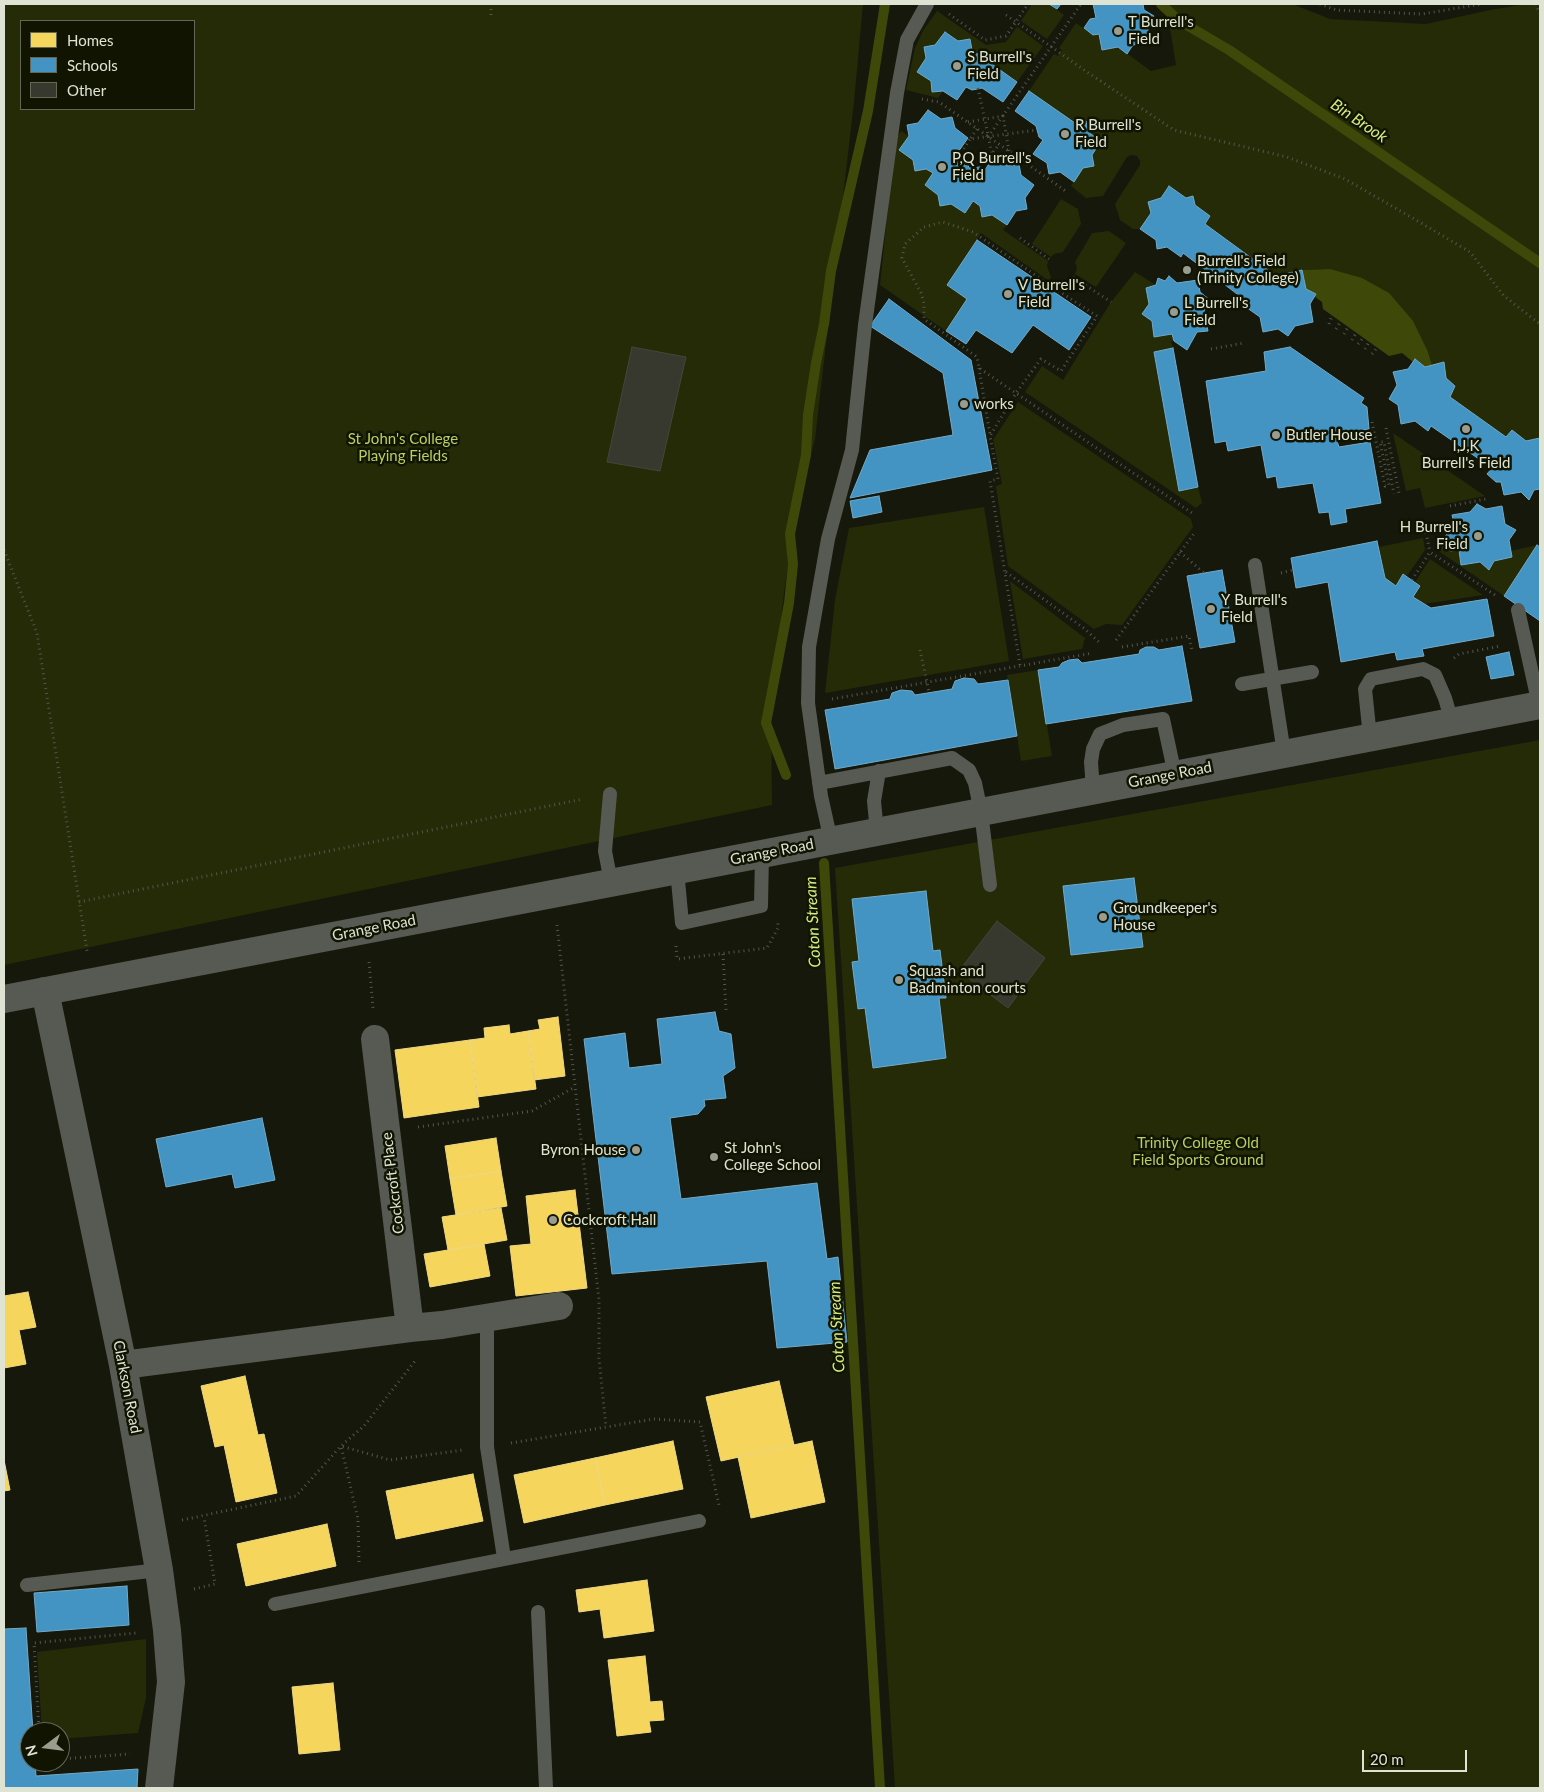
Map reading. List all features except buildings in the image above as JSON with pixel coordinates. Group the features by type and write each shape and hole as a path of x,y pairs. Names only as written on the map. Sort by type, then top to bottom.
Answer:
{"street":[{"name":"Grange Road","path":"4,999 1540,705"},
{"name":"Clarkson Road","path":"45,991 123,1365 163,1596 171,1682 159,1788"},
{"name":"Cockcroft Place","path":"376,1039 410,1328"},
{"path":"123,1365 442,1325 559,1306"}],"lane":[{"path":"831,841 819,783 808,704 810,647 828,539 852,450 865,325 897,93 907,40 927,4"},
{"path":"1255,565 1284,753"},
{"path":"1518,610 1540,705"},
{"path":"1370,737 1365,689 1371,679 1423,669 1435,675 1445,698 1452,722"},
{"path":"1242,684 1312,672"},
{"path":"1093,790 1091,762 1093,749 1100,734 1123,725 1163,719 1175,775"},
{"path":"819,783 952,758 969,770 975,783 981,812 990,884"},
{"path":"877,832 874,801 879,771"},
{"path":"610,794 605,851 611,882"},
{"path":"677,870 682,923 761,906 762,854"},
{"path":"486,1318 487,1447 504,1558"},
{"path":"275,1604 699,1521"},
{"path":"27,1584 159,1570"},
{"path":"538,1612 546,1788"}],"path":[{"path":"490,4 491,16"},
{"path":"947,13 985,40 1006,36 1026,7 1026,4"},
{"path":"988,137 1081,4"},
{"path":"1320,4 1336,10 1422,14 1482,4"},
{"path":"1535,4 1540,14"},
{"path":"1006,15 1174,130 1287,158 1345,179 1470,252 1504,296 1540,324"},
{"path":"978,88 992,154"},
{"path":"897,93 938,102 1066,192"},
{"path":"968,122 1003,116"},
{"path":"1003,116 1009,151"},
{"path":"961,153 977,129"},
{"path":"970,140 1037,130"},
{"path":"982,168 999,144"},
{"path":"990,436 1016,393 1041,359 1061,371 1097,316 973,232 943,222 924,227 905,244 902,258 921,293 924,303 924,319 977,357 980,368 990,436 998,479 990,481 1020,665"},
{"path":"1020,238 1049,259"},
{"path":"1073,277 1111,302"},
{"path":"1051,286 1055,280"},
{"path":"1329,324 1332,316"},
{"path":"1336,329 1341,321"},
{"path":"1344,334 1348,327"},
{"path":"1352,340 1356,333"},
{"path":"1358,344 1363,338"},
{"path":"1365,349 1369,342"},
{"path":"1211,349 1244,343"},
{"path":"1372,354 1377,348"},
{"path":"980,368 1192,513"},
{"path":"1372,422 1385,486 1389,485 1380,442 1384,442 1396,493 1386,428"},
{"path":"1450,506 1486,499"},
{"path":"1116,640 1195,532"},
{"path":"1412,580 1430,552 1426,532"},
{"path":"4,550 38,633 86,948 93,982"},
{"path":"1180,552 1204,573"},
{"path":"1430,552 1518,610"},
{"path":"1005,572 1085,629 1101,644"},
{"path":"1122,647 1189,636 1192,650"},
{"path":"1435,675 1459,654 1525,642"},
{"path":"920,650 929,692"},
{"path":"808,704 1093,652"},
{"path":"79,902 610,794"},
{"path":"554,895 599,1300 599,1358 606,1427"},
{"path":"366,930 376,1039"},
{"path":"723,954 726,1010"},
{"path":"386,1132 532,1110 575,1087"},
{"path":"152,1526 204,1517 296,1496 341,1446 364,1426 442,1325"},
{"path":"341,1446 390,1460 487,1447 654,1419 700,1422 720,1509 699,1521"},
{"path":"341,1446 358,1519 360,1587"},
{"path":"163,1596 215,1584 204,1517"},
{"path":"38,1722 34,1643 167,1630"},
{"path":"70,1758 163,1751"}],"green space":[{"name":"St John's College Playing Fields","path":"4,4 863,4 854,102 815,439 795,515 784,593 771,708 772,805 4,965"},
{"path":"1031,4 1049,4 1064,15 1047,39 1021,21"},
{"path":"1166,4 1292,4 1330,19 1426,24 1490,10 1527,4 1540,4 1540,438 1526,441 1512,430 1506,437 1450,397 1455,386 1446,378 1444,363 1432,365 1428,352 1330,269 1302,270 1276,276 1205,224 1210,216 1195,205 1193,196 1186,198 1169,186 1161,198 1149,202 1151,213 1140,229 1133,229 1120,220 1115,204 1140,165 1137,156 1131,155 1127,157 1103,196 1086,198 1071,186 1083,168 1094,166 1092,155 1101,141 1088,132 1086,121 1075,123 1029,91 1054,54 1058,56 1062,50 1059,48 1076,23 1093,35 1099,34 1102,50 1118,47 1151,71 1176,65"},
{"path":"937,11 986,45 1006,42 1017,27 1043,46 1017,82 972,50 970,39 958,41 945,32 917,72 931,81 932,92 943,91 938,98 906,90 915,48 924,29"},
{"path":"901,131 909,136 926,169 933,173 925,185 938,195 940,206 951,204 965,213 973,202 980,206 982,217 992,215 1007,225 1003,230 1048,261 1047,266 1051,277 1049,281 981,233 947,285 967,299 946,331 880,285 895,140"},
{"path":"1061,199 1078,209 1081,224 1063,252 1054,254 1051,257 1032,244"},
{"path":"1109,231 1126,243 1096,287 1075,274 1077,268 1075,262 1092,233"},
{"path":"1135,272 1156,285 1146,288 1149,304 1142,314 1152,321 1155,337 1172,334 1174,341 1171,341 1173,348 1154,352 1179,490 1198,487 1202,503 1196,508 1025,392 1042,366 1063,380 1111,302"},
{"path":"1018,402 1191,519 1193,527 1122,625 1106,624 1094,629 1008,566 996,486 1002,484 993,440"},
{"path":"1393,433 1485,496 1425,508 1420,488 1406,491"},
{"path":"984,507 1009,661 825,693 835,600 849,528"},
{"path":"1423,538 1425,550 1407,576 1403,574 1396,586 1385,578 1379,547"},
{"path":"1439,544 1451,551 1459,550 1461,565 1480,562 1489,570 1494,561 1512,557 1511,551 1537,545 1504,596 1437,550"},
{"path":"1430,559 1483,595 1424,604 1413,597 1420,586 1415,582"},
{"path":"1010,581 1085,638 1082,649 1023,659"},
{"path":"1038,670 1052,756 1021,761 1007,675"},
{"name":"Trinity College Old Field Sports Ground","path":"1540,740 1540,1788 895,1788 835,868"},
{"path":"146,1639 146,1698 138,1733 70,1738 70,1722 41,1722 37,1652"}],"shaded area":[{"path":"1330,269 1362,278 1389,293 1413,321 1432,365 1425,367 1415,359 1413,362 1402,353 1389,356 1323,309 1322,302 1315,297 1316,294 1306,289 1302,270"}],"waterway":[{"path":"786,775 766,723 789,603 793,564 790,534 806,455 808,415 831,271 868,111 885,4"},
{"name":"Bin Brook","path":"1161,4 1178,20 1229,50 1540,263"},
{"name":"Coton Stream","path":"824,863 880,1788"}],"place":[{"name":"T Burrell's Field","path":"1118,31"},
{"name":"S Burrell's Field","path":"957,66"},
{"name":"R Burrell's Field","path":"1065,134"},
{"name":"P,Q Burrell's Field","path":"942,167"},
{"name":"Burrell's Field (Trinity College)","path":"1187,270"},
{"name":"V Burrell's Field","path":"1008,294"},
{"name":"L Burrell's Field","path":"1174,312"},
{"name":"works","path":"964,404"},
{"name":"I,J,K Burrell's Field","path":"1466,429"},
{"name":"Butler House","path":"1276,435"},
{"name":"H Burrell's Field","path":"1478,536"},
{"name":"Y Burrell's Field","path":"1211,609"},
{"name":"Groundkeeper's House","path":"1103,917"},
{"name":"Squash and Badminton courts","path":"899,980"},
{"name":"Byron House","path":"636,1150"},
{"name":"St John's College School","path":"714,1157"},
{"name":"Cockcroft Hall","path":"553,1220"}]}
